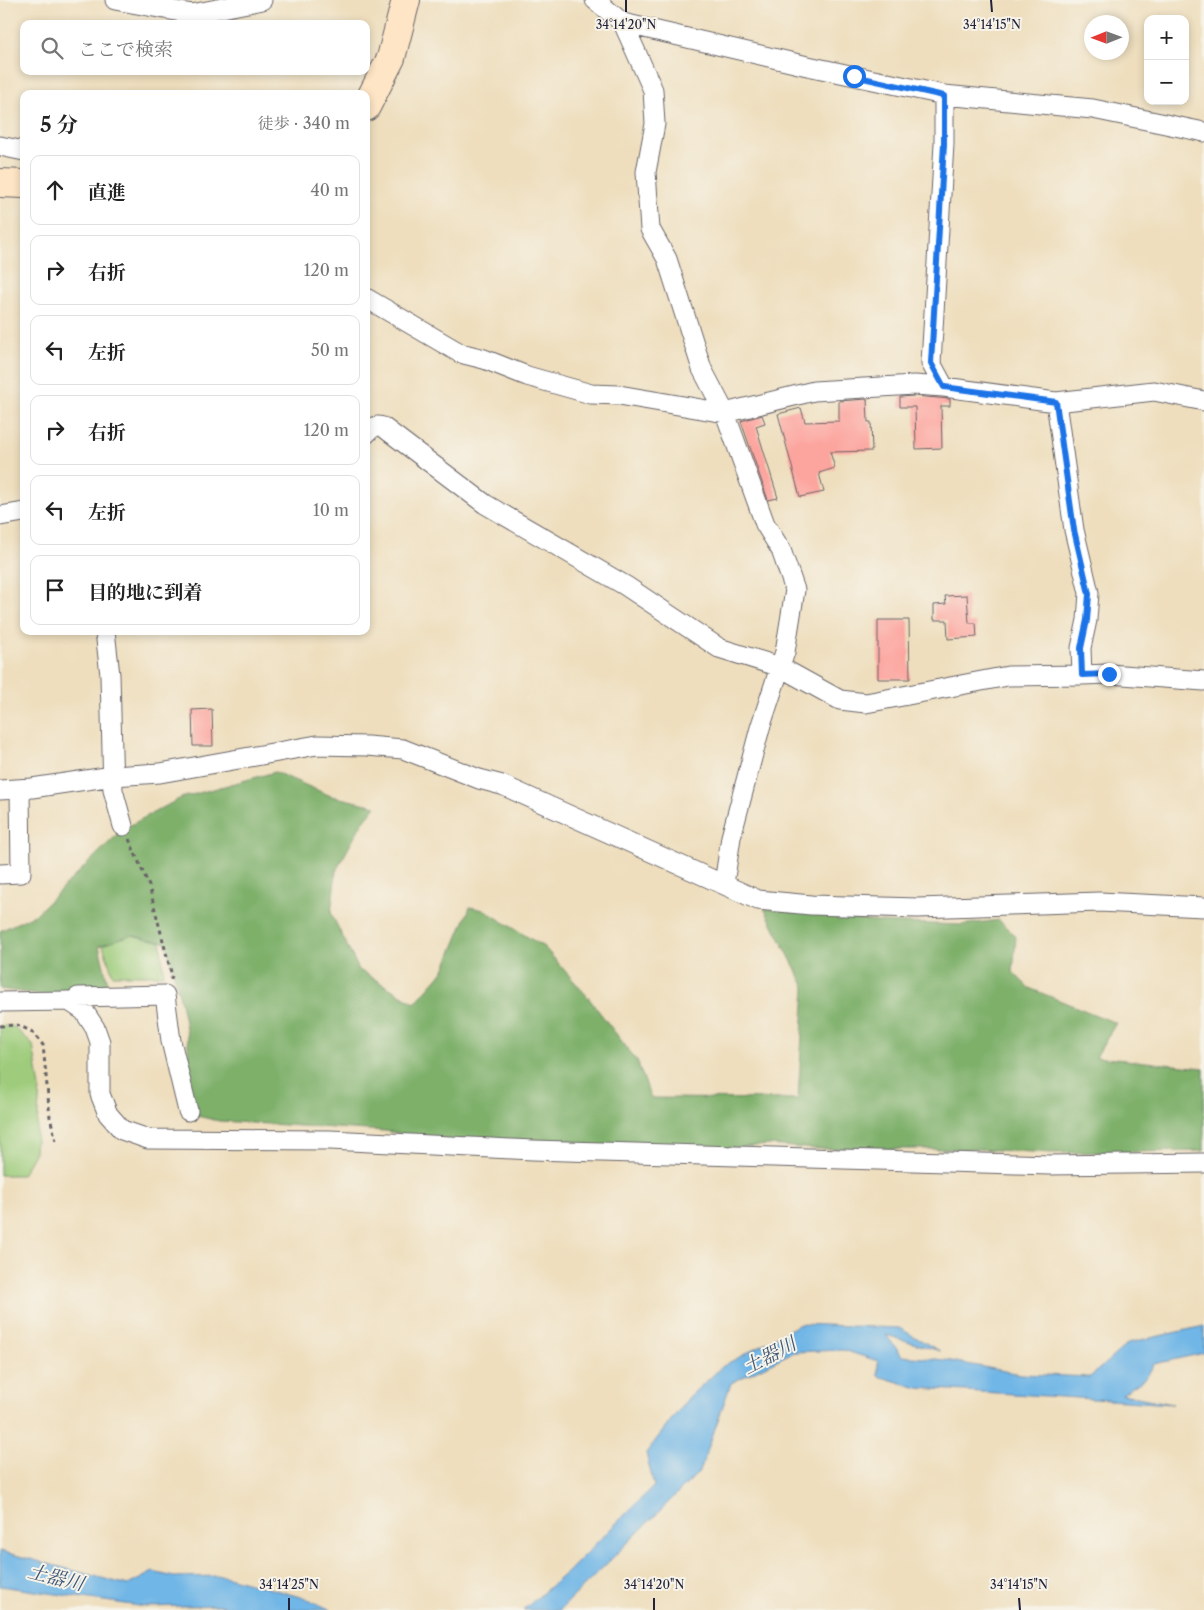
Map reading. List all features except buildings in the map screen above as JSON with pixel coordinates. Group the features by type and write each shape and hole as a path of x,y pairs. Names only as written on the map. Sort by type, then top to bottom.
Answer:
{"main road":[{"path":"370,99 391,58 406,0"},
{"path":"0,183 20,184"}],"street":[{"path":"115,0 192,14 262,0"},
{"path":"595,0 623,23 653,90 655,124 646,172 650,229 666,259 702,368 725,413 765,524 781,550 794,590 785,652 760,728 731,837 724,884"},
{"path":"623,23 944,96 1093,109 1204,132"},
{"path":"944,96 944,144 931,363 944,387"},
{"path":"0,146 20,150"},
{"path":"370,300 460,353 484,359 527,376 591,394 619,395 725,413 814,391 914,385 944,387 1056,402 1154,391 1204,401"},
{"path":"1056,402 1074,530 1089,594 1087,620 1081,648 1082,675"},
{"path":"370,429 378,425 383,427 485,504 626,586 719,648 780,667 840,700 866,703 1008,676 1109,674 1204,681"},
{"path":"0,516 20,513"},
{"path":"105,635 110,675 110,733 113,790 123,826"},
{"path":"0,790 113,776 160,773 317,745 403,749 479,779 502,784 758,900 811,905 918,908 1100,902 1204,906"},
{"path":"0,874 22,873 20,789"},
{"path":"72,1002 78,997 165,995 171,1041 188,1111"},
{"path":"0,1002 72,1002 84,1011 95,1028 100,1042 100,1094 108,1114 122,1130 148,1139 330,1140 533,1150 1049,1164 1204,1162"}],"path":[{"path":"123,826 149,886 172,976"},
{"path":"0,1026 17,1025 31,1031 43,1045 50,1117 56,1141"}],"green space":[{"path":"275,772 331,796 376,806 362,823 336,871 331,913 359,970 415,1003 444,970 470,907 484,910 544,947 587,996 637,1061 651,1098 798,1099 805,987 764,908 877,922 961,925 999,920 1016,937 1013,972 1029,988 1116,1023 1096,1057 1204,1068 1204,1151 1051,1153 976,1149 816,1149 770,1145 717,1149 447,1142 385,1131 219,1121 184,1113 188,1070 187,1032 166,943 131,935 99,946 108,984 71,994 44,995 0,989 0,931 36,914 123,829 181,798"},
{"path":"104,931 160,937 164,975 113,975 101,940"},
{"path":"0,1026 13,1026 33,1045 40,1088 35,1152 22,1175 0,1175"}],"water":[{"name":"土器川","path":"800,1324 899,1328 940,1351 886,1335 902,1356 945,1360 1021,1374 1090,1377 1128,1343 1204,1326 1204,1353 1154,1364 1146,1378 1122,1394 1173,1404 918,1388 878,1376 878,1361 843,1350 793,1352 731,1383 700,1471 560,1610 523,1610 567,1572 654,1486 646,1453 689,1397 723,1366"},
{"name":"土器川","path":"0,1551 128,1585 153,1572 174,1577 224,1576 308,1599 331,1610 238,1610 221,1605 146,1607 0,1586"}],"route":[{"path":"854,76 944,96 944,144 931,363 944,387 1056,402 1074,530 1089,594 1087,620 1081,648 1082,675 1109,674"}]}
